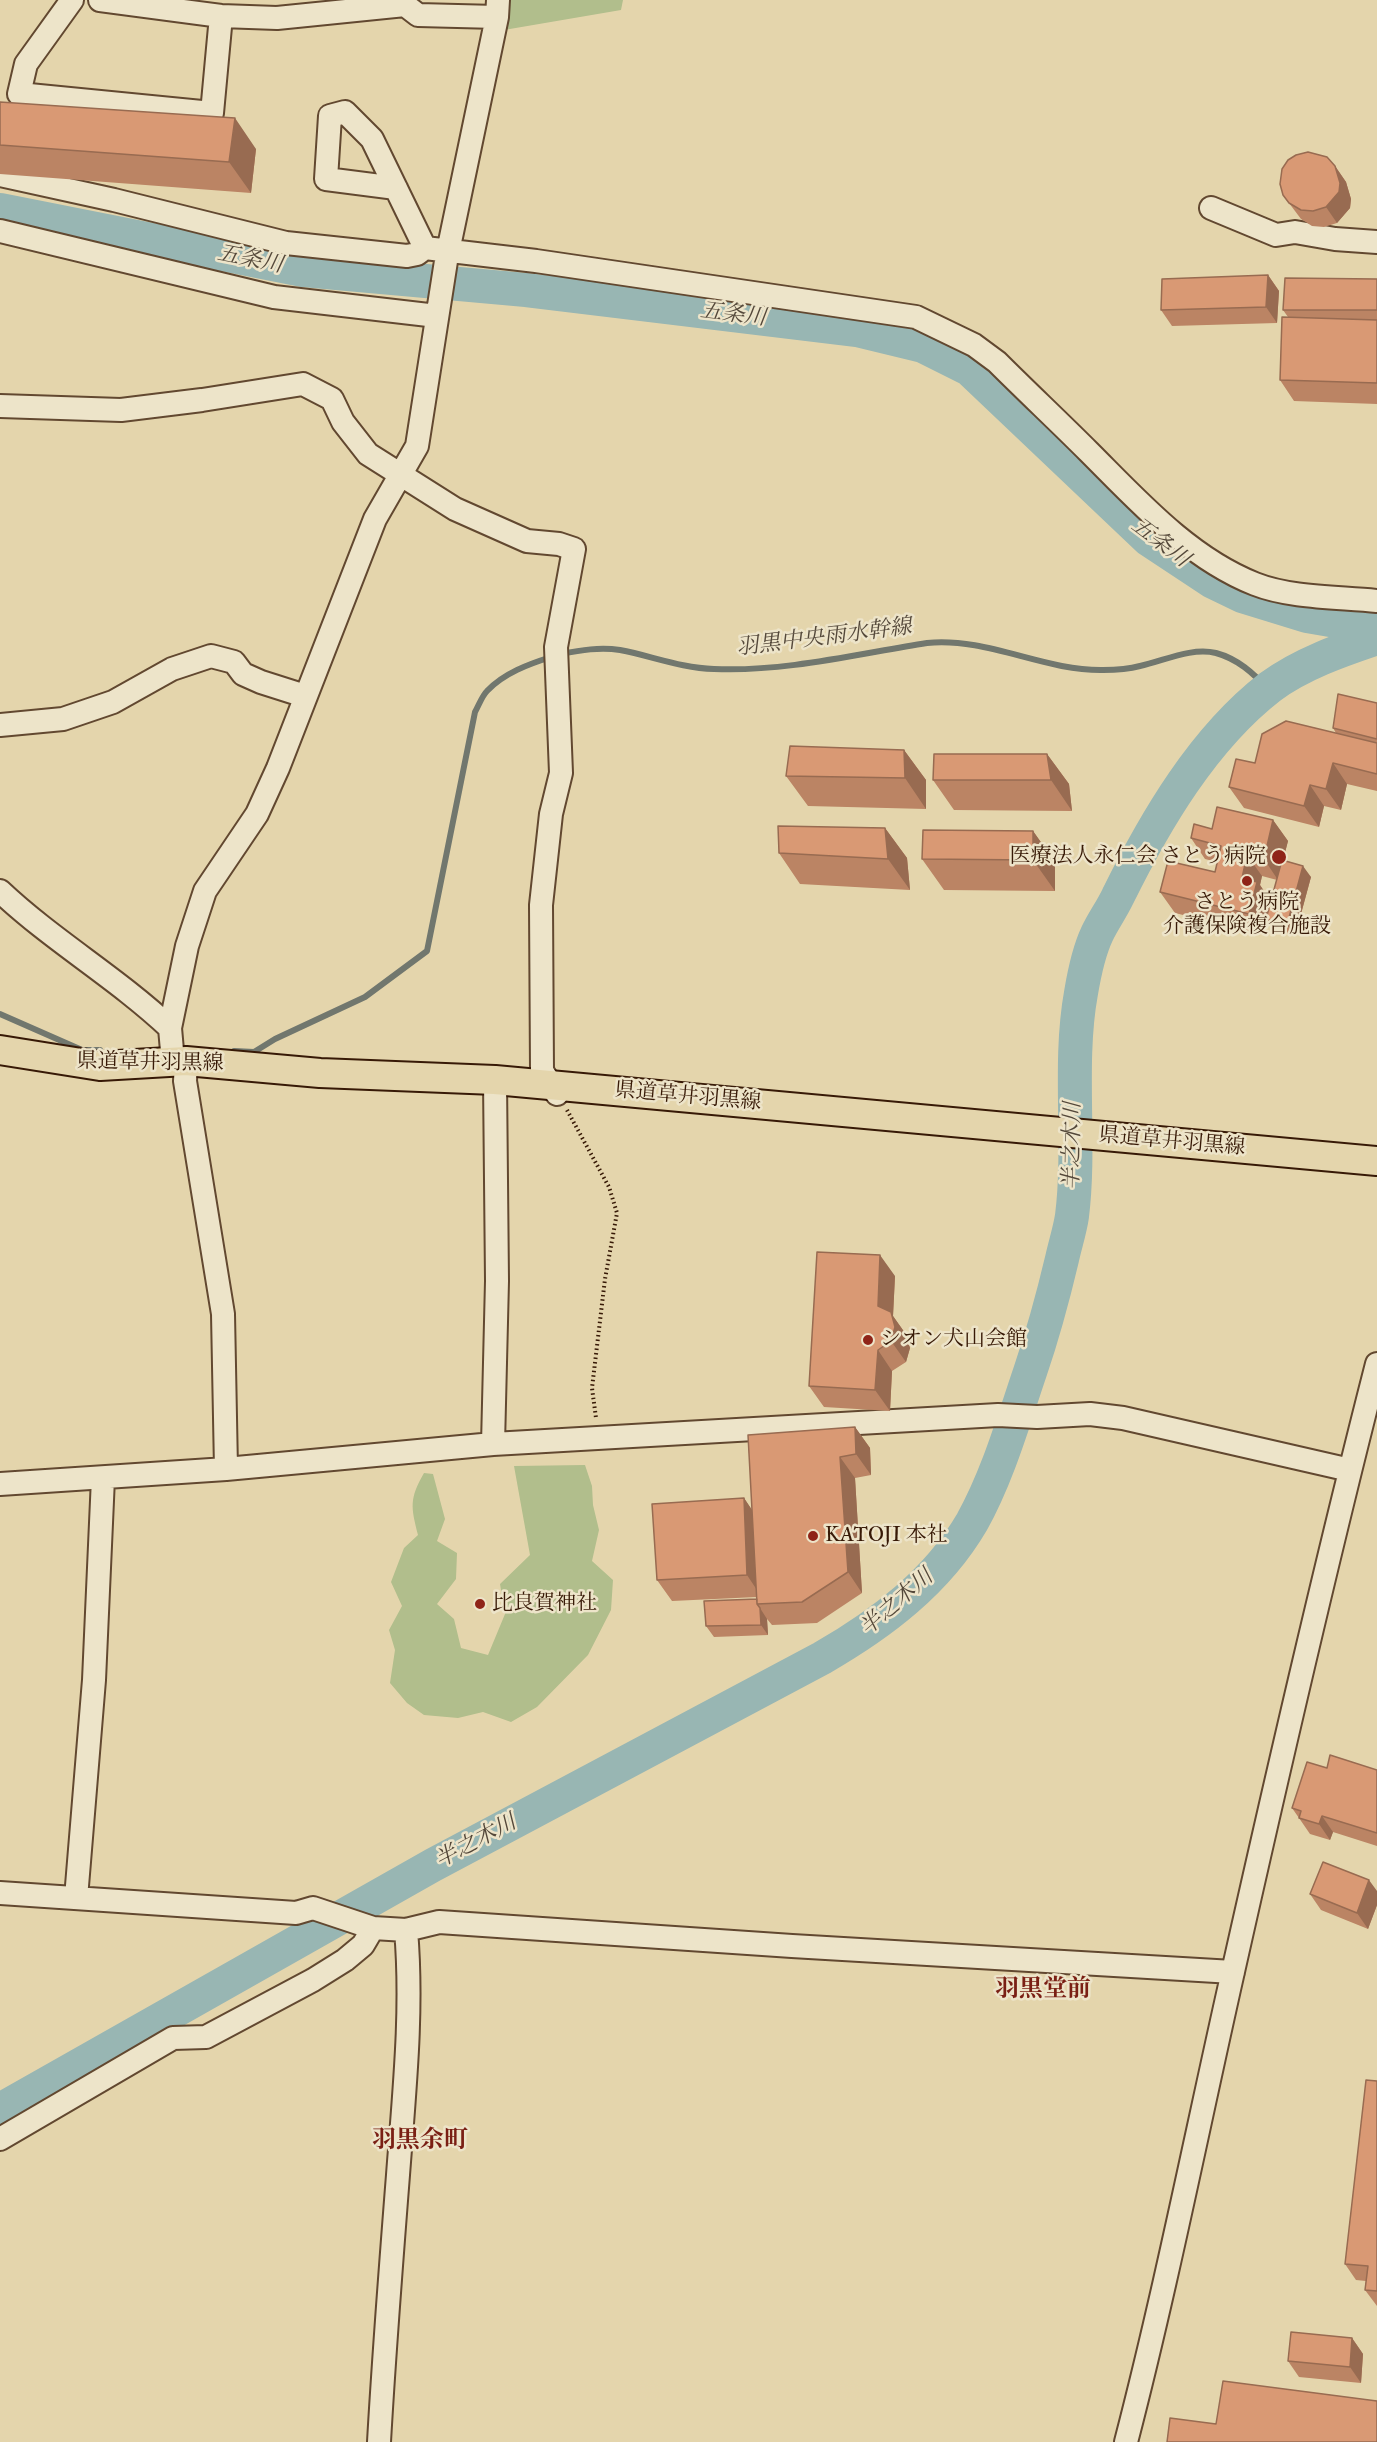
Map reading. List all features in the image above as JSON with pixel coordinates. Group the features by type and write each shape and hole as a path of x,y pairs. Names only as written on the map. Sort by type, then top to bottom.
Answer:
{"main road":[{"name":"県道草井羽黒線","path":"0,1050 100,1066 179,1061 320,1073 495,1080 554,1091 1057,1131 1377,1161"}],"street":[{"path":"72,0 26,64 19,94 212,113 222,16"},
{"path":"100,0 222,16 277,18 405,3 418,15 497,8 447,256 417,446 375,519 278,768 257,814 205,891 187,946 170,1028 185,1081 223,1314 226,1469"},
{"path":"0,175 114,200 286,243 406,256 417,254 424,248"},
{"path":"396,188 424,248 447,256 536,261 916,317 974,345 997,362 1134,497 1181,539 1228,572 1256,585 1278,591 1377,601"},
{"path":"1211,208 1276,235 1295,232 1335,239 1377,242"},
{"path":"0,231 274,297 438,309"},
{"path":"0,406 121,410 303,384 332,399 343,422 368,454 455,509 527,541 559,544 574,549 556,647 561,772 551,814 541,905 542,1071 554,1091"},
{"path":"0,725 63,720 113,702 172,669 211,656 234,662 243,674 252,678 305,696"},
{"path":"0,891 30,919 147,1007 170,1028"},
{"path":"492,1444 497,1281 495,1080"},
{"path":"1126,2442 1156,2328 1233,1972 1350,1470 1377,1364"},
{"path":"0,1484 226,1469 492,1444 998,1415 1037,1417 1090,1414 1123,1418 1350,1470"},
{"path":"76,1898 94,1680 104,1478"},
{"path":"0,1893 296,1914 313,1908 373,1928 406,1930 439,1922 1233,1972"},
{"path":"0,2139 173,2038 206,2037 313,1980 345,1960 363,1945 373,1928"},
{"path":"379,2442 402,2124 409,1967 406,1930"}],"path":[{"path":"554,1091 609,1187 617,1213 605,1279 592,1388 601,1439"}],"green space":[{"path":"509,0 623,0 621,10 504,30"},
{"path":"585,1465 592,1486 593,1505 599,1530 592,1561 613,1580 611,1610 588,1655 537,1707 511,1722 483,1712 458,1718 424,1715 407,1703 390,1683 395,1650 389,1630 402,1606 391,1582 404,1548 418,1535 413,1503 424,1473 433,1474 445,1519 437,1541 457,1553 456,1579 437,1604 454,1619 461,1648 488,1655 505,1614 500,1584 530,1555 514,1466"}],"building":[{"path":"0,102 235,118 229,162 0,145"},
{"path":"1308,152 1327,157 1335,166 1340,183 1339,192 1326,207 1313,211 1301,210 1289,203 1283,195 1280,184 1282,169 1288,160"},
{"path":"1268,275 1266,307 1161,310 1162,279"},
{"path":"1285,278 1377,279 1377,310 1283,310"},
{"path":"1282,317 1377,320 1377,383 1280,380"},
{"path":"1338,694 1377,703 1377,739 1333,728"},
{"path":"1286,721 1377,743 1377,774 1333,763 1326,789 1310,785 1304,806 1229,787 1236,759 1255,763 1262,734"},
{"path":"790,746 904,750 905,778 786,776"},
{"path":"934,754 1047,754 1051,780 933,780"},
{"path":"1217,807 1273,820 1264,859 1247,855 1242,878 1257,882 1249,914 1160,892 1168,861 1215,872 1221,846 1191,838 1194,824 1212,829"},
{"path":"778,826 885,828 888,859 779,853"},
{"path":"923,830 1033,831 1033,860 922,859"},
{"path":"1282,860 1303,866 1287,925 1266,919"},
{"name":"シオン犬山会館","path":"817,1252 880,1255 878,1306 891,1312 895,1327 891,1341 878,1350 875,1390 809,1386"},
{"name":"KATOJI 本社","path":"855,1427 856,1454 840,1457 848,1572 802,1602 757,1604 748,1435"},
{"path":"744,1498 747,1575 657,1580 652,1504"},
{"path":"757,1599 761,1625 706,1626 704,1601"},
{"path":"1330,1755 1377,1770 1377,1833 1322,1816 1319,1824 1299,1818 1301,1811 1292,1808 1307,1762 1327,1768"},
{"path":"1323,1862 1369,1880 1357,1913 1310,1894"},
{"path":"1366,2080 1377,2081 1377,2291 1365,2290 1368,2266 1345,2264"},
{"path":"1291,2332 1352,2338 1350,2367 1288,2361"},
{"path":"1223,2381 1377,2401 1377,2442 1167,2442 1170,2418 1216,2424"}],"waterway":[{"name":"五条川","path":"0,210 303,270 526,290 857,330 923,346 969,369 1148,539 1213,582 1242,596 1307,616 1377,628"},
{"name":"半之木川","path":"0,2110 433,1865 822,1658 886,1616 906,1600 942,1564 972,1522 990,1486 1039,1344 1069,1232 1074,1189 1077,1020 1085,971 1097,934 1165,811 1202,756 1223,731 1270,687 1295,671 1349,647 1377,638"},
{"name":"羽黒中央雨水幹線","path":"561,654 590,649 613,649 690,666 741,669 794,665 927,643 950,642 994,649 1081,669 1117,670 1187,653 1207,652 1216,653 1238,663 1268,689"},
{"name":"羽黒中央雨水幹線","path":"234,1051 254,1052 275,1039 365,997 427,951 475,712 485,693 501,679 526,666 551,657"},
{"name":"羽黒中央雨水幹線","path":"0,1014 82,1050 100,1050"}],"place":[{"name":"医療法人永仁会 さとう病院","path":"1279,857"},
{"name":"さとう病院 介護保険複合施設","path":"1247,881"},
{"name":"シオン犬山会館","path":"868,1340"},
{"name":"KATOJI 本社","path":"813,1536"},
{"name":"比良賀神社","path":"480,1604"}],"district":[{"name":"羽黒堂前","path":"1043,1990"},
{"name":"羽黒余町","path":"420,2141"}]}
